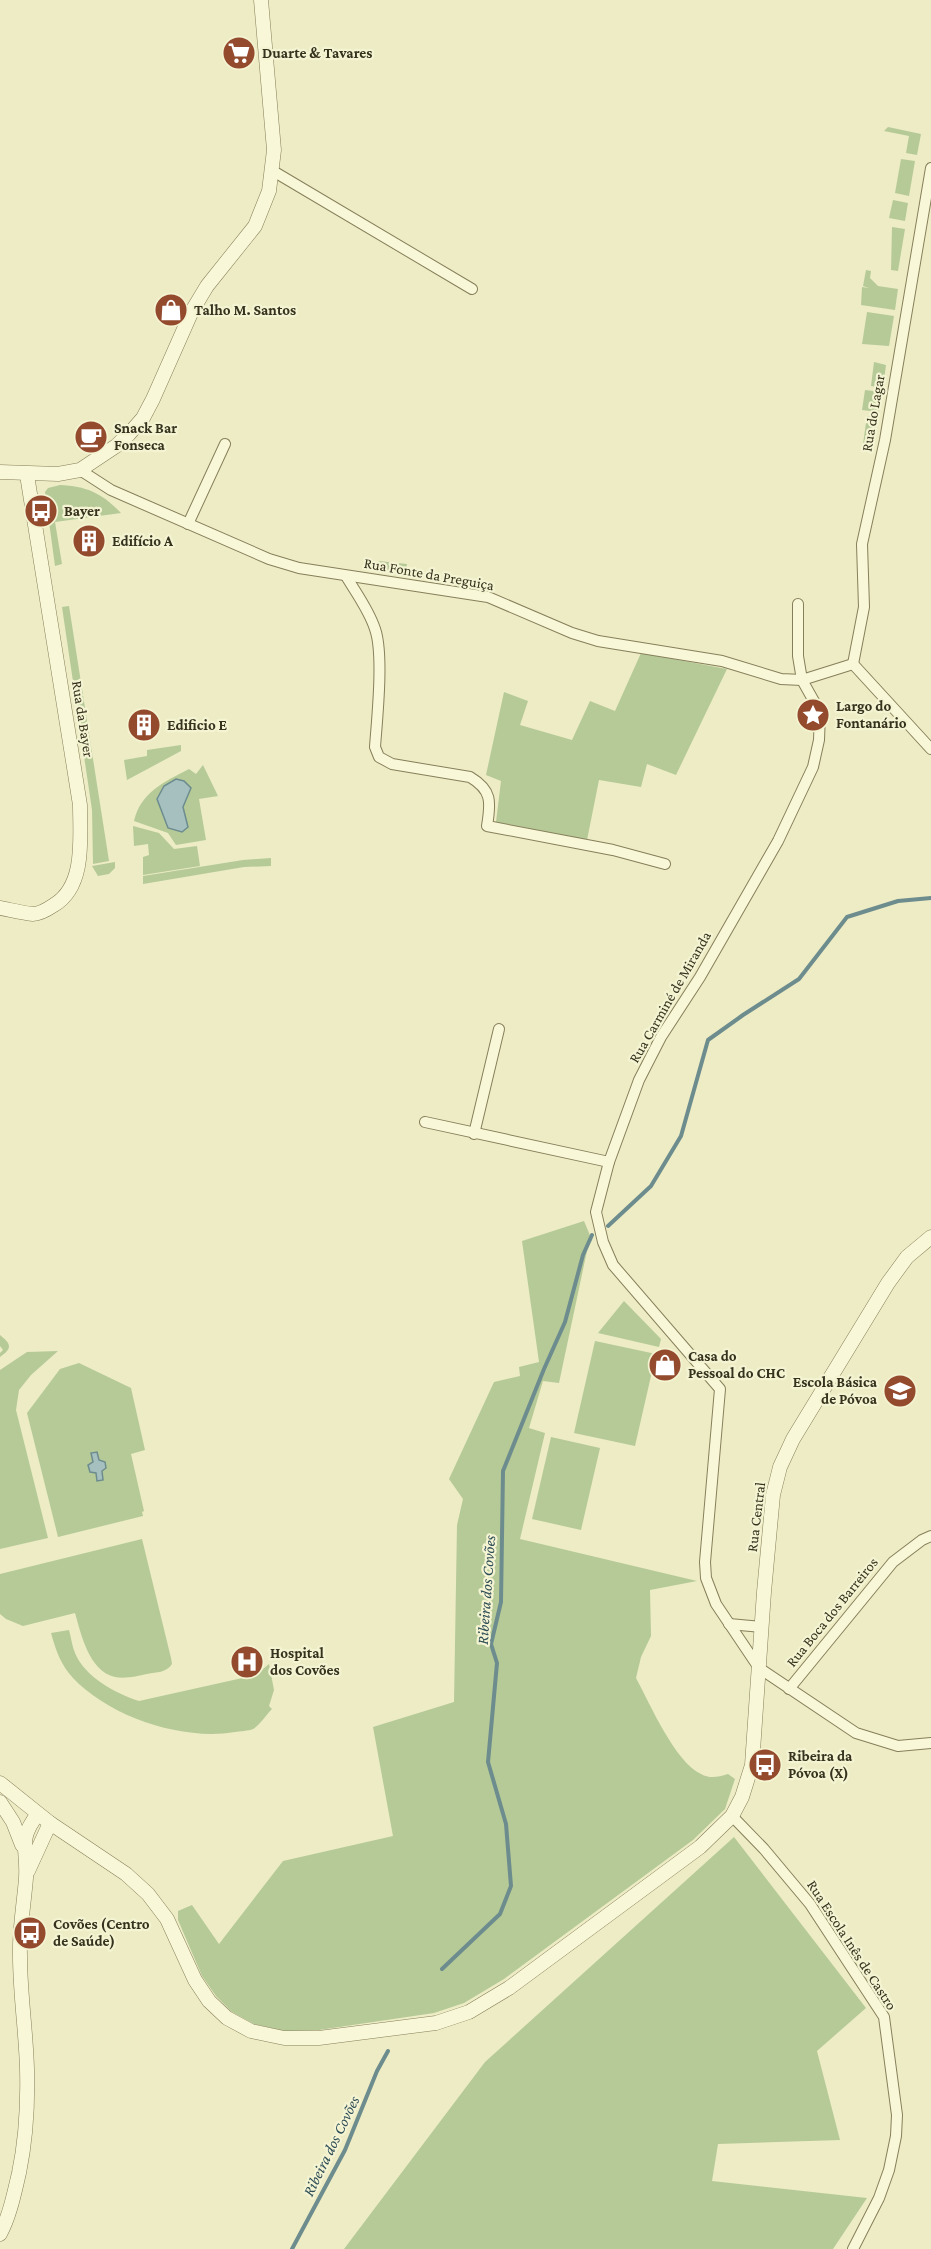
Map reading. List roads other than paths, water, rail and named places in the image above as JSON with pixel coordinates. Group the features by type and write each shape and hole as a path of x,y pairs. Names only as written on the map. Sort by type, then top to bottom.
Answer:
{"street":[{"path":"0,472 27,475 58,474 80,470 116,446 143,418 192,311 207,286 255,226 269,191 274,150 261,0"},
{"name":"Rua do Lagar","path":"853,664 864,607 862,544 885,441 919,228 931,168"},
{"path":"273,171 472,289"},
{"path":"188,524 225,444"},
{"name":"Rua Fonte da Preguiça","path":"80,470 111,490 268,559 298,568 441,588 488,597 572,633 598,641 722,661 781,679 802,680 853,664"},
{"name":"Rua da Bayer","path":"0,908 35,914 63,900 76,876 80,831 80,805 27,475"},
{"path":"346,576 368,612 376,632 379,664 375,747 380,757 392,764 470,777 480,783 487,792 490,803 487,826 613,850 665,864"},
{"path":"798,604 798,656 802,680"},
{"path":"853,664 931,749"},
{"name":"Rua Carminé de Miranda","path":"759,1668 729,1624 706,1578 705,1562 720,1389 614,1265 603,1242 596,1212 609,1162 639,1080 652,1054 700,977 778,841 813,767 819,740 820,712 802,680"},
{"path":"474,1134 499,1029"},
{"path":"426,1122 609,1162"},
{"name":"Rua Central","path":"732,1816 742,1797 752,1765 773,1495 780,1467 793,1439 888,1283 906,1257 931,1237"},
{"name":"Rua Boca dos Barreiros","path":"789,1689 893,1562 931,1536"},
{"path":"729,1624 762,1627"},
{"path":"759,1668 856,1733 898,1746 931,1743"},
{"path":"0,1783 50,1823 126,1874 148,1894 167,1919 195,1980 209,2001 227,2018 251,2031 284,2038 319,2038 436,2023 469,2013 509,1988 700,1847 732,1816"},
{"path":"0,1802 18,1830 24,1850 26,1875 20,1956 27,2069 27,2117 22,2157 14,2197 0,2234"},
{"path":"24,1850 28,1826 38,1814"},
{"name":"Rua Escola Inês de Castro","path":"732,1816 764,1848 810,1904 884,2017 897,2115 896,2136 889,2170 879,2198 853,2249"},
{"path":"26,1875 50,1823"}],"water":[{"path":"176,779 184,781 191,788 183,807 188,827 182,832 168,828 157,799 164,786"},
{"path":"97,1452 99,1460 105,1462 106,1468 102,1471 103,1480 97,1481 96,1473 90,1472 88,1465 93,1462 91,1453"}],"waterway":[{"name":"Ribeira dos Covões","path":"608,1226 651,1186 681,1136 708,1040 799,979 847,917 898,901 931,898"},
{"name":"Ribeira dos Covões","path":"442,1969 500,1914 511,1886 506,1824 488,1762 497,1663 491,1644 501,1602 503,1471 565,1322 583,1255 592,1235"},
{"name":"Ribeira dos Covões","path":"292,2249 345,2150 377,2071 388,2051"}],"place":[{"name":"Duarte & Tavares","path":"239,53"},
{"name":"Talho M. Santos","path":"171,310"},
{"name":"Snack Bar Fonseca","path":"91,437"},
{"name":"Bayer","path":"41,511"},
{"name":"Edifício A","path":"89,541"},
{"name":"Largo do Fontanário","path":"813,715"},
{"name":"Edificio E","path":"144,725"},
{"name":"Casa do Pessoal do CHC","path":"665,1365"},
{"name":"Escola Básica de Póvoa","path":"900,1391"},
{"name":"Hospital dos Covões","path":"247,1662"},
{"name":"Ribeira da Póvoa (X)","path":"765,1765"},
{"name":"Covões (Centro de Saúde)","path":"30,1933"}]}
